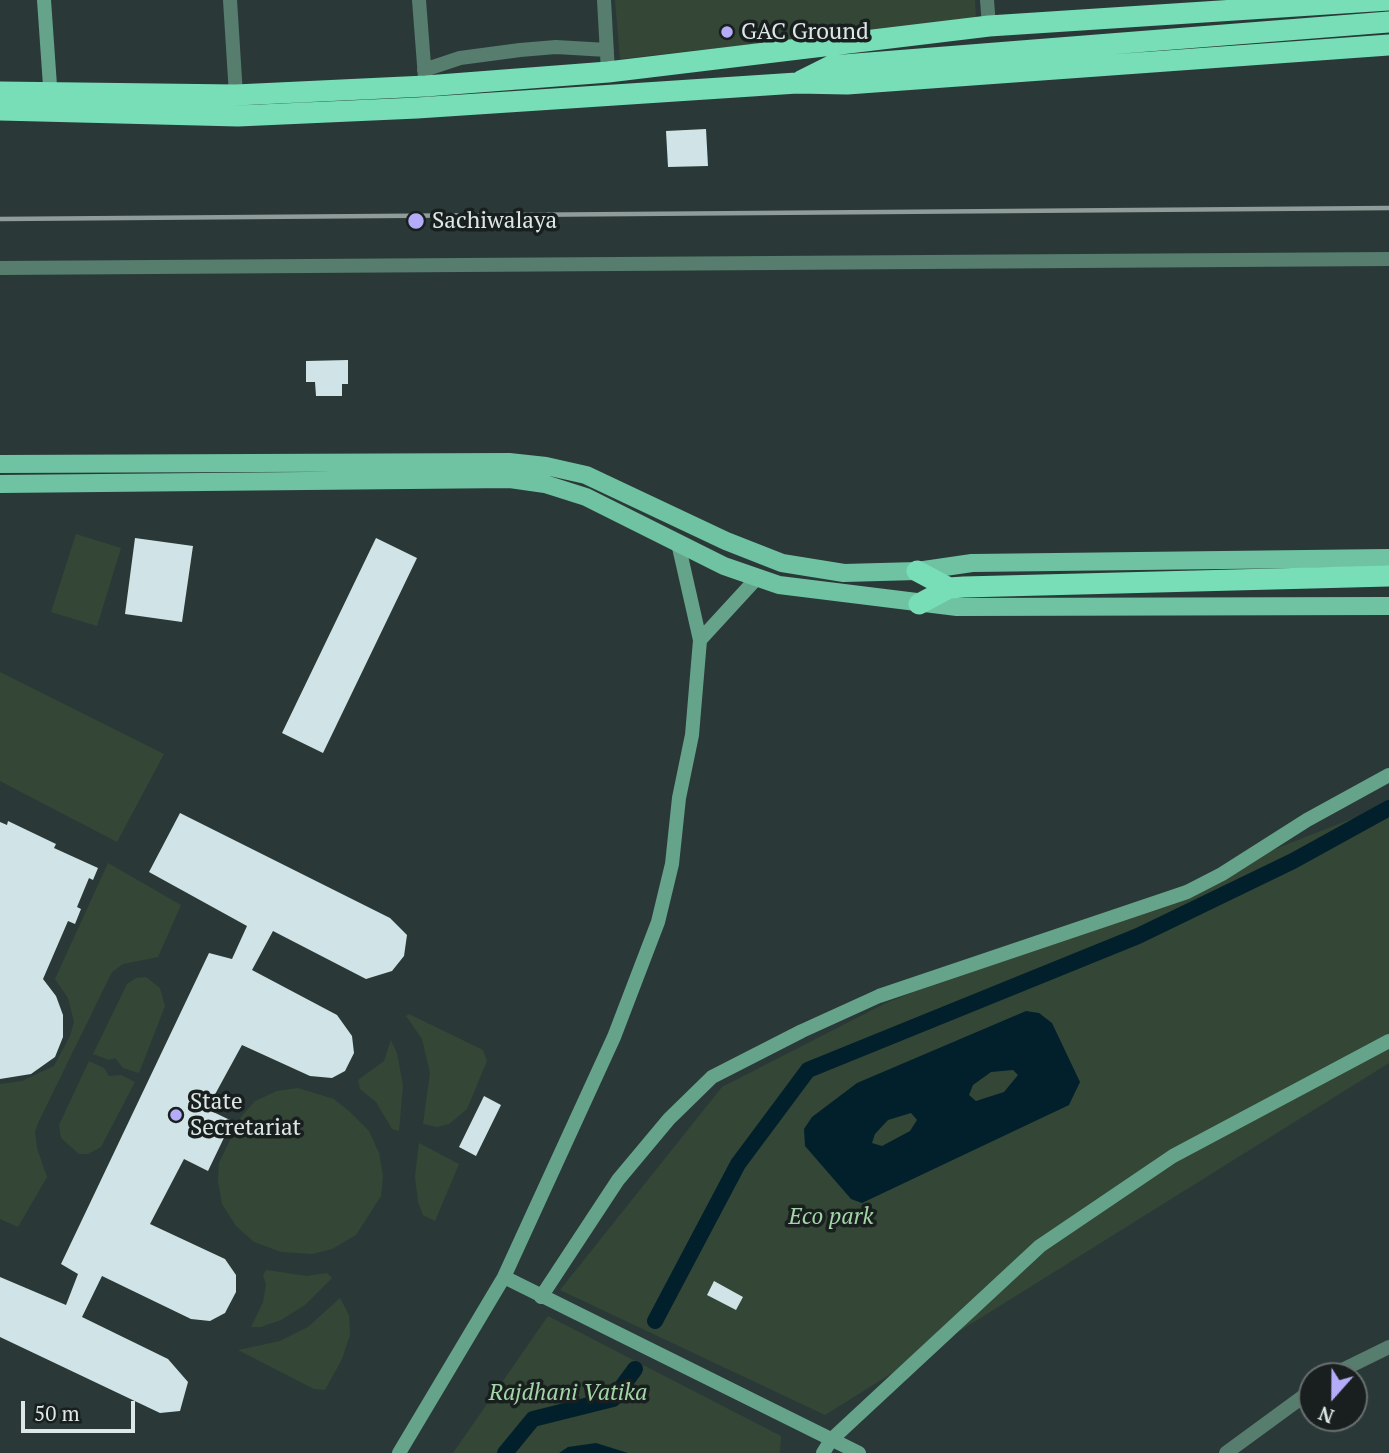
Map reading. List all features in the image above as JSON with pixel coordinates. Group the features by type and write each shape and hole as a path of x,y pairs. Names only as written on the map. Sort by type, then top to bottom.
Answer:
{"highway":[{"path":"0,110 51,102 236,95 607,61 793,51 989,26 1389,0"},
{"path":"797,83 839,66 1389,22"},
{"path":"0,92 51,102 252,116 797,83 847,84 1389,45"},
{"path":"793,51 839,66"},
{"path":"917,571 957,587"},
{"path":"919,604 957,587 1389,576"}],"main road":[{"path":"0,464 509,462 546,466 586,475 726,541 782,563 844,573 917,571 971,563 1389,558"},
{"path":"0,484 510,480 545,484 586,497 724,566 779,585 957,607 1389,606"}],"street":[{"path":"44,0 51,102"},
{"path":"230,0 236,95"},
{"path":"419,0 425,78 460,58 520,50 556,47 607,61 604,0"},
{"path":"987,0 989,26"},
{"path":"0,268 1389,259"},
{"path":"399,1453 504,1277 614,1037 657,922 671,864 679,798 692,735 700,640 678,543"},
{"path":"700,640 757,578"},
{"path":"541,1297 618,1180 669,1119 712,1077 802,1031 879,996 1187,892 1389,775"},
{"path":"827,1446 1040,1246 1173,1156 1389,1041"},
{"path":"504,1277 827,1446 859,1453"},
{"path":"1360,1362 1389,1348"},
{"path":"1226,1453 1298,1400"}],"green space":[{"name":"GAC Ground","path":"615,0 975,0 976,19 620,59"},
{"path":"76,534 121,548 97,626 51,612"},
{"path":"0,672 164,754 117,842 0,781"},
{"name":"Eco park","path":"1389,804 1389,1063 825,1415 560,1290 722,1087 886,1003"},
{"path":"108,863 181,905 158,957 123,964 112,972 38,1123 35,1132 37,1148 47,1177 18,1227 0,1219 0,1084 22,1081 54,1066 70,1036 74,1022 68,998 55,979"},
{"path":"146,977 160,988 165,1006 139,1073 123,1068 115,1058 109,1060 93,1054 127,984 136,978"},
{"path":"409,1014 483,1050 487,1061 467,1109 449,1124 437,1127 423,1124 430,1073 422,1039 406,1016"},
{"path":"391,1040 397,1053 403,1085 399,1131 392,1129 376,1102 360,1089 358,1080 384,1061"},
{"path":"89,1061 104,1068 109,1076 121,1075 135,1082 101,1147 88,1154 79,1154 61,1138 59,1125"},
{"path":"298,1088 334,1099 369,1131 379,1153 383,1176 381,1196 356,1235 332,1249 312,1254 281,1252 254,1242 236,1226 222,1204 218,1181 219,1163 241,1117 255,1101 277,1091"},
{"path":"419,1143 459,1164 435,1221 423,1215 418,1202 415,1176"},
{"path":"266,1270 307,1276 327,1273 332,1278 305,1305 281,1320 261,1327 251,1327 263,1302 266,1285 263,1275"},
{"path":"340,1298 349,1315 350,1335 342,1359 325,1390 314,1389 238,1350 280,1341 308,1327"},
{"name":"Rajdhani Vatika","path":"548,1316 781,1436 780,1453 453,1453"}],"water":[{"path":"1026,1011 1039,1013 1052,1023 1080,1082 1069,1105 862,1203 851,1199 805,1146 804,1129 812,1117 857,1083","holes":["1013,1070 1018,1075 1004,1092 976,1101 969,1095 973,1085 991,1072","911,1113 917,1120 910,1131 882,1146 872,1143 875,1134 888,1120"]},
{"path":"596,1443 628,1453 559,1453 568,1447"}],"building":[{"path":"706,129 708,166 668,167 666,131"},
{"path":"348,360 348,384 342,384 342,396 316,396 315,382 306,382 306,361"},
{"path":"135,538 193,546 182,622 125,614"},
{"path":"376,538 417,558 323,753 282,733"},
{"name":"State Secretariat","path":"180,813 390,918 407,935 404,956 392,971 366,979 273,931 252,970 337,1015 352,1036 354,1053 345,1071 332,1078 310,1076 242,1045 207,1109 232,1121 208,1171 184,1159 150,1224 225,1259 236,1275 236,1292 225,1313 210,1321 191,1319 102,1276 82,1317 168,1359 188,1382 180,1411 160,1413 0,1337 0,1277 66,1305 78,1274 61,1264 209,953 232,959 247,926 149,872"},
{"path":"8,821 56,844 54,848 98,868 93,880 89,878 77,907 81,909 75,924 68,921 43,979 56,996 63,1015 63,1037 55,1057 31,1074 0,1079 0,822 7,825"},
{"path":"484,1096 501,1105 476,1156 459,1147"},
{"path":"714,1281 743,1297 736,1310 707,1295"}],"waterway":[{"path":"655,1321 738,1164 808,1070 1138,936 1293,861 1389,808"},
{"path":"505,1453 533,1419 613,1399 635,1369"}],"railway":[{"path":"0,219 1389,208"}],"place":[{"name":"GAC Ground","path":"727,32"},
{"name":"Sachiwalaya","path":"416,221"},
{"name":"State Secretariat","path":"176,1115"}]}
